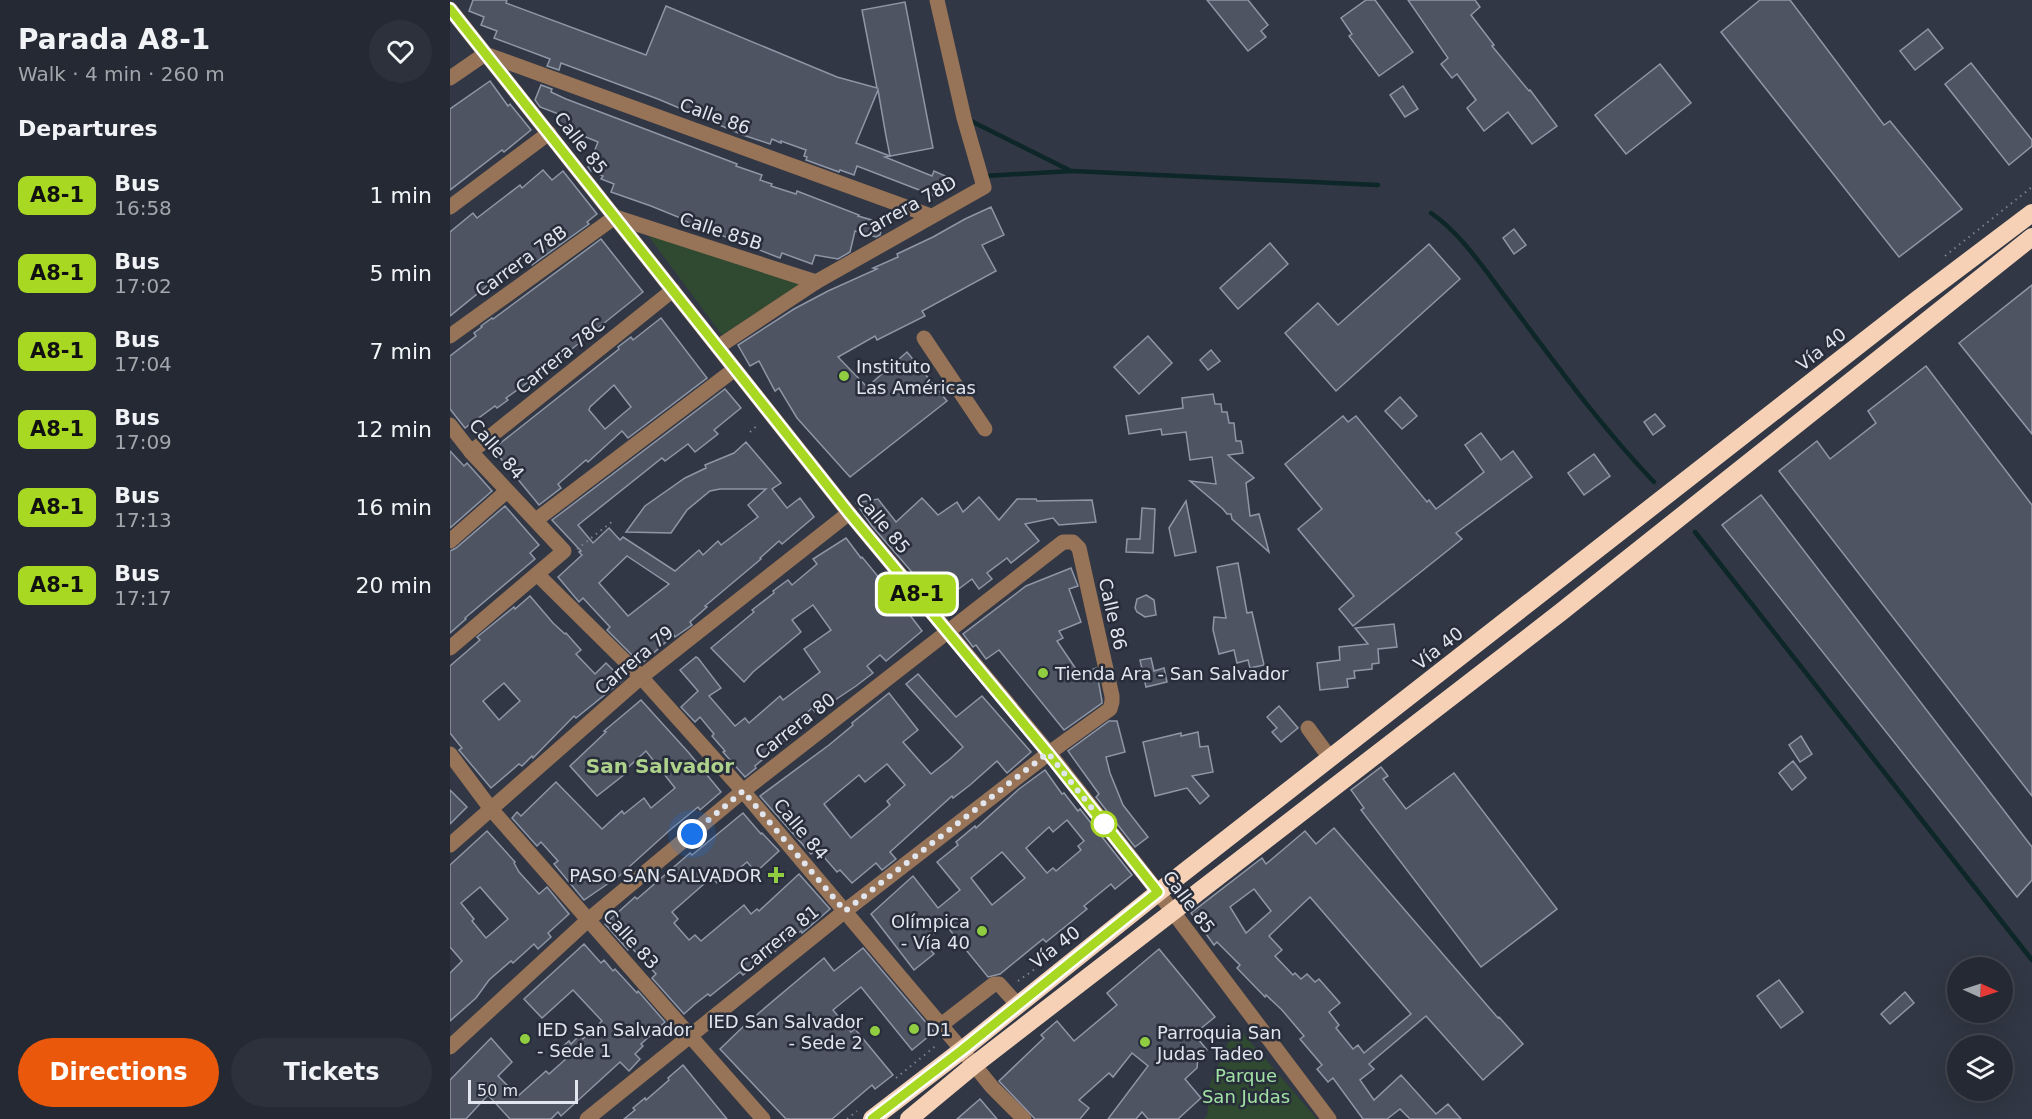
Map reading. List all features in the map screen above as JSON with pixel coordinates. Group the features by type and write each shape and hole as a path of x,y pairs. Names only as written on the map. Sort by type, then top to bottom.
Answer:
{"highway":[{"name":"Vía 40","path":"872,1119 962,1050 1158,892 1914,302 2032,213"},
{"path":"909,1119 974,1065 1560,612 2032,237"}],"street":[{"name":"Carrera 78D","path":"718,347 816,282 984,187 964,118 937,0"},
{"name":"Calle 85","path":"450,9 735,369 840,490 849,513 1048,753 1158,892 1329,1119"},
{"name":"Calle 86","path":"485,54 931,216"},
{"path":"450,78 485,54"},
{"path":"450,207 549,133"},
{"name":"Calle 85B","path":"615,217 816,282"},
{"name":"Carrera 78B","path":"450,336 615,217"},
{"name":"Carrera 78C","path":"471,452 673,290"},
{"path":"1914,302 1928,320"},
{"path":"924,338 985,429"},
{"path":"536,520 735,369"},
{"name":"Calle 84","path":"450,425 471,452 564,551"},
{"path":"450,541 507,491"},
{"name":"Carrera 79","path":"450,844 641,677 849,513"},
{"name":"Calle 86","path":"1064,542 1073,542 1079,548 1112,696 1112,706"},
{"name":"Carrera 80","path":"450,1047 588,920 743,791 1064,542"},
{"path":"450,648 564,551"},
{"name":"Calle 84","path":"537,574 641,677 743,791 992,1087 1024,1119"},
{"name":"Carrera 81","path":"587,1119 845,911 1112,706"},
{"path":"1308,728 1330,758"},
{"name":"Calle 83","path":"450,754 491,809 763,1119"},
{"path":"940,1024 994,984 999,984 1017,1004"}],"path":[{"path":"564,551 574,551 612,521"}],"green space":[{"path":"641,226 803,283 722,335"},
{"name":"Parque San Judas","path":"1236,1025 1317,1119 1204,1119 1207,1116 1210,1084"}],"building":[{"path":"473,0 507,0 506,3 646,55 666,6 837,77 877,88 862,10 905,2 933,148 885,157 932,176 934,171 950,178 940,198 857,166 854,175 840,170 839,172 806,160 807,157 804,156 806,150 781,141 781,143 772,139 770,144 743,135 658,99 561,63 559,70 547,66 550,59 494,38 497,31 481,25 484,17 469,11","holes":["878,90 890,156 856,143"]},
{"path":"1207,0 1248,0 1268,25 1261,31 1266,37 1248,51"},
{"path":"1366,0 1375,0 1413,52 1379,76 1349,36 1352,34 1341,18"},
{"path":"1408,0 1475,0 1480,7 1471,15 1494,45 1492,46 1557,126 1532,144 1508,112 1484,131 1467,108 1476,100 1457,74 1452,78 1441,64 1448,58"},
{"path":"1760,0 1790,0 1884,125 1890,121 1962,209 1899,257 1721,32"},
{"path":"1928,29 1943,48 1915,70 1900,51"},
{"path":"1971,63 2032,140 2032,146 2009,165 1945,84"},
{"path":"1660,64 1691,103 1626,154 1595,115"},
{"path":"490,81 508,106 510,104 531,130 450,190 450,109"},
{"path":"541,85 552,89 551,92 566,99 737,164 736,166 762,175 760,180 772,184 771,186 796,194 797,191 858,216 883,223 880,235 876,237 855,231 850,252 838,259 815,255 812,264 782,253 780,258 611,192 614,184 601,179 603,176 591,171 588,167 598,142 557,125 561,115 540,107 535,100"},
{"path":"1403,86 1418,109 1405,117 1390,95"},
{"path":"543,170 552,180 563,171 597,214 587,222 589,224 532,265 525,255 450,316 450,232 473,213 477,218 520,185 522,188"},
{"path":"991,207 1004,235 982,245 996,271 922,311 925,316 877,340 875,336 838,357 867,387 907,352 947,401 850,477 797,418 779,388 775,391 759,361 750,366 738,345 794,309 877,269 873,268"},
{"path":"1514,229 1526,245 1514,254 1503,238"},
{"path":"601,239 643,292 548,368 506,398 508,400 497,408 495,406 465,428 450,409 450,356 476,336 474,333 481,326"},
{"path":"1270,243 1288,264 1238,309 1220,288"},
{"path":"1429,244 1460,279 1336,391 1285,333 1318,303 1338,325"},
{"path":"2032,285 2032,434 1959,343"},
{"path":"661,318 707,378 628,438 622,431 588,462 586,460 558,484 561,488 539,505 493,449 619,349 618,347 631,337 633,340","holes":["614,385 631,407 605,429 589,410"]},
{"path":"1148,336 1172,363 1139,394 1114,367"},
{"path":"1211,350 1220,361 1208,370 1200,360"},
{"path":"1926,366 2032,505 2032,796 1779,471 1817,441 1830,459 1876,423 1868,411"},
{"path":"725,389 741,408 714,430 718,434 695,452 688,444 665,461 662,458 578,525 593,543 609,528 620,540 623,537 675,571 699,550 703,555 718,541 721,545 758,517 748,505 766,489 710,491 687,510 671,533 626,532 645,506 685,478 706,468 705,465 734,453 746,442 781,483 772,489 787,508 800,498 814,517 782,544 779,541 705,606 707,607 690,622 692,625 675,637 674,635 641,664 607,630 610,627 583,598 579,602 558,577 582,555 579,552 581,551 552,520","holes":["627,556 669,584 628,616 599,583"]},
{"path":"1213,394 1215,404 1221,404 1222,412 1227,412 1229,423 1234,423 1236,441 1241,441 1243,453 1228,455 1254,478 1246,483 1250,516 1259,514 1269,552 1232,519 1231,514 1227,514 1190,481 1216,484 1212,457 1190,460 1186,432 1162,435 1161,429 1129,434 1126,416 1183,408 1182,398"},
{"path":"1400,397 1417,416 1402,429 1385,411"},
{"path":"1655,414 1665,426 1653,435 1644,422"},
{"path":"1343,416 1348,422 1356,416 1427,502 1429,500 1436,509 1484,472 1465,445 1481,433 1501,460 1513,451 1532,477 1456,533 1462,539 1353,626 1339,609 1354,596 1298,529 1322,509 1285,464"},
{"path":"450,451 464,466 467,463 492,491 450,528"},
{"path":"1594,454 1610,476 1584,495 1568,473"},
{"path":"1761,495 2032,847 2032,880 2017,897 1722,525"},
{"path":"979,497 999,520 1017,499 1092,500 1096,522 1059,525 1053,518 1025,524 1039,541 1011,563 1007,558 987,573 992,579 979,589 972,579 956,591 954,588 937,601 872,526 856,503 878,499 896,522 922,498 938,515 957,502 963,512"},
{"path":"1186,501 1196,552 1175,556 1169,528"},
{"path":"505,506 539,545 530,553 535,559 450,633 450,551"},
{"path":"1142,508 1155,509 1153,553 1126,552 1127,539 1140,539"},
{"path":"846,538 861,558 886,584 922,631 886,661 880,655 867,666 873,673 856,686 815,712 812,708 786,732 790,736 745,777 723,752 725,751 712,736 714,734 700,717 695,722 681,707 698,691 680,670 696,657 698,658 721,688 709,696 735,726 745,718 749,723 780,696 783,700 820,672 804,649 831,630 813,605 792,620 801,632 744,682 711,648 754,612 752,610 774,593 773,591 788,580 792,585 817,564 813,559"},
{"path":"1238,563 1247,613 1252,612 1264,665 1250,668 1248,660 1237,663 1234,650 1219,654 1213,630 1214,617 1226,618 1217,567"},
{"path":"1071,568 1078,586 1069,589 1081,622 1059,631 1063,638 1057,641 1080,675 1096,668 1102,703 1064,730 999,650 986,659 976,645 973,647 963,634 1026,586"},
{"path":"1146,595 1154,600 1156,615 1145,617 1135,608 1137,599"},
{"path":"530,596 553,623 566,633 581,650 576,654 595,674 606,663 623,680 576,718 574,716 533,758 532,756 522,766 519,764 491,788 459,750 462,748 450,733 450,666 480,640 477,637 514,607 515,609","holes":["504,683 520,701 499,720 483,701"]},
{"path":"1394,624 1397,647 1378,649 1379,663 1372,664 1372,669 1354,671 1355,678 1347,679 1348,687 1320,690 1317,663 1340,660 1339,647 1368,644 1355,628"},
{"path":"1151,658 1154,671 1164,668 1167,682 1146,687 1140,660"},
{"path":"918,674 956,717 982,696 1031,752 1007,773 997,761 970,785 953,798 952,796 890,852 896,859 882,870 876,863 852,883 840,870 837,872 817,849 811,854 760,796 829,745 889,693 918,730 903,742 931,774 963,747 906,684","holes":["887,764 905,785 887,801 890,805 851,838 824,804 859,775 865,782"]},
{"path":"641,700 721,792 700,810 698,807 670,830 619,876 584,900 554,864 558,861 541,842 537,846 512,818 517,812 521,816 556,782 602,829 622,811 624,814 644,798 651,808 675,788 646,751 623,772 625,774 597,796 570,766 606,732 604,731"},
{"path":"1279,706 1298,728 1281,742 1272,732 1277,728 1267,717"},
{"path":"1109,721 1117,721 1125,752 1106,757 1110,773 1123,805 1148,837 1135,847 1096,797 1099,794 1068,751"},
{"path":"1198,732 1200,747 1208,746 1213,772 1192,776 1209,796 1200,804 1187,788 1155,796 1143,742 1181,733 1181,736"},
{"path":"1801,736 1812,754 1800,762 1789,745"},
{"path":"1793,761 1806,778 1792,790 1779,773"},
{"path":"1381,767 1388,776 1383,779 1406,809 1454,773 1557,909 1481,967 1361,810 1364,808 1351,790"},
{"path":"1045,770 1062,794 1064,793 1078,811 1080,809 1132,875 1115,889 1111,884 1084,906 1087,909 1071,922 1046,942 1043,939 1000,974 988,977 945,924 924,942 934,954 914,970 871,914 913,876 938,908 960,890 937,862 958,845 956,842 975,826 976,828 1019,789","holes":["1067,820 1084,841 1078,846 1081,850 1056,871 1053,868 1047,873 1026,848 1049,827 1053,832","1002,852 1025,878 992,905 971,878"]},
{"path":"450,790 467,807 450,824"},
{"path":"743,813 779,851 756,872 747,862 729,877 726,875 717,883 712,877 672,912 678,919 674,923 689,940 695,935 701,941 744,905 751,914 757,909 759,911 799,874 830,909 802,933 801,931 743,975 740,972 684,1014 652,978 656,974 631,947 628,950 605,924 635,897 637,899 690,853 692,855"},
{"path":"1334,828 1523,1044 1483,1080 1426,1016 1369,1064 1374,1069 1360,1080 1374,1100 1401,1075 1436,1114 1448,1104 1461,1119 1410,1119 1400,1109 1387,1119 1363,1119 1333,1078 1328,1082 1317,1069 1322,1065 1300,1039 1304,1036 1282,1010 1266,995 1265,997 1237,968 1240,965 1217,942 1214,945 1191,913 1262,858 1266,864 1305,831 1316,844","holes":["1254,889 1271,911 1246,933 1230,907","1310,897 1411,1014 1364,1053 1358,1045 1353,1049 1336,1028 1339,1025 1329,1012 1340,1003 1319,979 1315,982 1307,974 1301,979 1295,973 1293,975 1275,956 1282,950 1269,936"]},
{"path":"487,831 515,862 519,872 539,894 547,887 569,914 548,933 551,937 538,949 534,944 513,963 511,961 489,980 476,998 450,1021 450,973 462,961 450,947 450,865","holes":["480,887 508,919 486,938 461,903"]},
{"path":"584,944 601,963 604,960 637,993 638,991 665,1022 641,1044 643,1046 635,1054 640,1059 629,1071 620,1062 561,1116 558,1112 551,1119 510,1119 488,1095 466,1119 450,1119 450,1080 491,1038 512,1062 498,1076 518,1096 546,1071 549,1074 568,1057 561,1048 569,1041 571,1044 580,1035 583,1039 602,1021 573,990 542,1018 524,999"},
{"path":"863,948 934,1032 912,1050 861,987 833,1010 851,1032 855,1029 893,1075 875,1089 872,1085 832,1119 786,1119 720,1049 824,958 834,971"},
{"name":"Parroquia San Judas Tadeo","path":"1159,949 1215,1017 1194,1034 1207,1050 1198,1057 1197,1068 1185,1079 1201,1098 1178,1119 1148,1119 1142,1112 1136,1119 1108,1119 1148,1066 1132,1053 1113,1077 1109,1073 1079,1100 1089,1108 1080,1119 1035,1119 999,1081 1044,1038 1041,1035 1057,1021 1074,1041 1117,1005 1107,993"},
{"path":"1779,980 1803,1012 1781,1028 1757,996"},
{"path":"1905,992 1914,1003 1890,1024 1881,1014"},
{"path":"683,1065 727,1119 624,1119 635,1110 633,1108 645,1098 646,1100"},
{"path":"980,1099 997,1119 957,1119"}],"waterway":[{"path":"969,120 1069,170"},
{"path":"984,176 1072,171 1378,185"},
{"path":"1431,213 1443,222 1474,255 1579,395 1654,482"},
{"path":"1695,532 2032,960"}],"bus line":[{"name":"A8-1","path":"450,9 849,513 986,676 1158,892 962,1050 872,1119"}],"place":[{"name":"Instituto Las Américas","path":"844,376"},
{"name":"Tienda Ara - San Salvador","path":"1043,673"},
{"name":"PASO SAN SALVADOR","path":"776,875"},
{"name":"Olímpica - Vía 40","path":"982,931"},
{"name":"D1","path":"914,1029"},
{"name":"IED San Salvador - Sede 2","path":"875,1031"},
{"name":"IED San Salvador - Sede 1","path":"525,1039"},
{"name":"Parroquia San Judas Tadeo","path":"1145,1042"}],"district":[{"name":"San Salvador","path":"660,766"}],"route":[{"path":"692,834 743,791 845,911 1048,753 1106,826 1104,824"}]}
